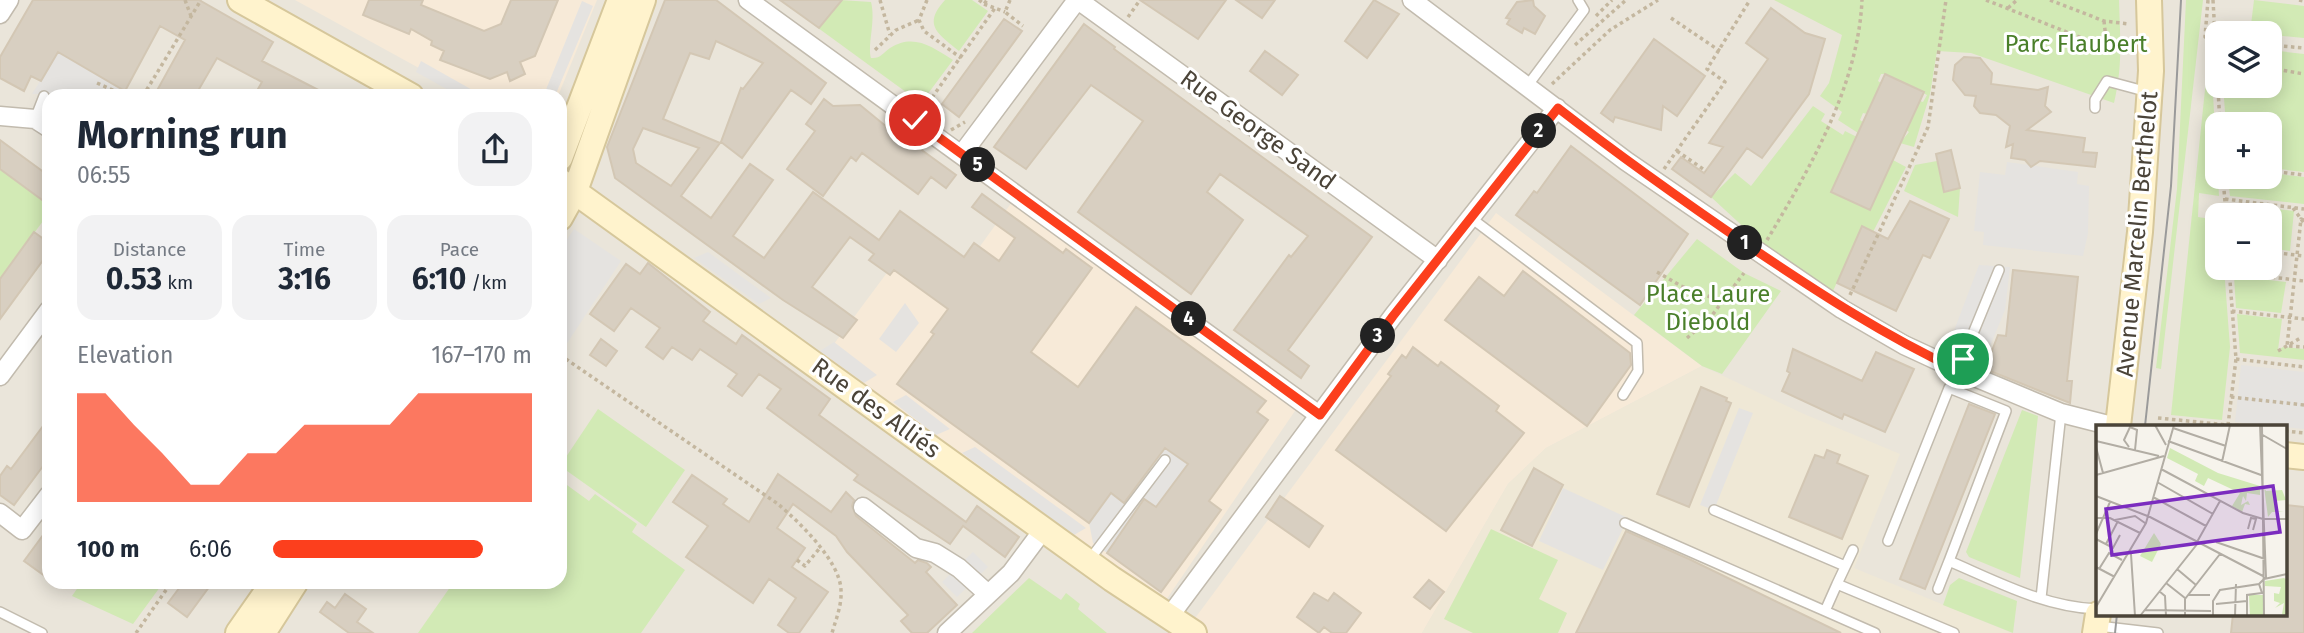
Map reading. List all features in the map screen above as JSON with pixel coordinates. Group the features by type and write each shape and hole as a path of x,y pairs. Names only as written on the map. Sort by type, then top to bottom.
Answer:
{"main road":[{"path":"240,0 399,89"},
{"path":"567,140 620,0"},
{"path":"568,186 643,0"},
{"name":"Avenue Marcelin Berthelot","path":"2118,425 2140,232 2149,92 2149,0"},
{"name":"Rue des Alliés","path":"568,186 1178,627"},
{"path":"2286,455 2304,457"},
{"path":"238,633 269,589"},
{"path":"262,633 291,589"}],"street":[{"path":"0,14 9,0"},
{"path":"748,0 1320,415"},
{"path":"962,154 1077,0"},
{"name":"Rue George Sand","path":"1077,0 1438,260"},
{"path":"1412,0 1654,181 1842,309 1904,345 1958,370 2061,412 2108,425"},
{"path":"1178,627 1320,415 1558,108"},
{"path":"0,116 42,124"},
{"path":"0,376 42,319"},
{"path":"0,513 22,530 42,504"},
{"path":"863,507 916,548 936,553 959,568 988,594"},
{"path":"947,633 1011,573 1043,530"}],"lane":[{"path":"1528,85 1584,10 1578,0"},
{"path":"2095,108 2095,100 2107,81 2149,92"},
{"path":"1471,218 1637,343 1638,371 1623,395"},
{"path":"1958,370 1999,270"},
{"path":"1888,541 1949,388 2006,411 1938,589"},
{"path":"2041,598 2061,412"},
{"path":"1089,561 1165,460"},
{"path":"1714,510 1845,566"},
{"path":"1625,523 1875,633"},
{"path":"1825,611 1853,550"},
{"path":"1949,561 2097,620 2158,633"},
{"path":"1837,584 1954,633"},
{"path":"0,612 42,633"}],"path":[{"path":"185,0 191,16"},
{"path":"147,89 201,0"},
{"path":"880,0 890,36"},
{"path":"875,50 890,36 919,20 927,0"},
{"path":"979,0 1004,12 1023,26"},
{"path":"1004,12 1010,0"},
{"path":"1600,25 1626,0"},
{"path":"1546,80 1552,84 1610,30 1658,0"},
{"path":"1654,181 1725,82 1707,69 1750,0"},
{"path":"1763,245 1798,188 1840,97 1862,0"},
{"path":"1842,309 1863,271 1928,127 1946,0"},
{"path":"1986,0 2107,50 2104,21"},
{"path":"2007,8 2017,0"},
{"path":"2050,0 2104,21 2129,24"},
{"path":"2207,21 2210,0"},
{"path":"2210,0 2213,21"},
{"path":"915,120 995,8"},
{"path":"1671,18 1720,51"},
{"path":"919,20 924,31 961,58"},
{"path":"2282,46 2304,48"},
{"path":"2282,70 2304,74"},
{"path":"97,83 111,89"},
{"path":"1677,151 1706,171"},
{"path":"2282,171 2304,174"},
{"path":"2224,189 2225,203"},
{"path":"2225,200 2304,209"},
{"path":"2287,346 2303,220 2293,208"},
{"path":"2282,253 2304,256"},
{"path":"1657,272 1681,286 1724,302"},
{"path":"1687,338 1724,302 1744,273"},
{"path":"2282,278 2304,281"},
{"path":"2158,418 2228,425 2236,359 2230,280"},
{"path":"2232,311 2304,319"},
{"path":"2278,351 2302,337"},
{"path":"2287,346 2304,347"},
{"path":"2236,359 2304,366"},
{"path":"567,360 778,504 804,527 841,588 832,633"},
{"path":"2231,397 2304,405"},
{"path":"2286,431 2304,433"},
{"path":"797,560 805,566 819,549"},
{"path":"136,633 168,589"}],"shaded area":[{"path":"0,0 2304,0 2304,633 0,633"},
{"path":"295,0 597,0 561,89 457,89"},
{"path":"582,1 593,6 558,89 546,89"},
{"path":"58,52 122,89 42,89 42,94 32,94"},
{"path":"421,61 471,89 446,89 416,72"},
{"path":"2007,162 2078,172 2077,184 2089,186 2088,233 2083,256 1983,245 1984,232 1974,231 1980,172 2005,175"},
{"path":"1012,202 1297,408 1166,600 822,360 892,266 939,303"},
{"path":"1496,213 1702,366 1546,448 1508,484 1422,633 1184,633"},
{"path":"574,229 621,261 567,343 567,240"},
{"path":"708,252 771,298 759,304 694,258"},
{"path":"1979,265 2010,267 2005,310 1983,363 1947,349"},
{"path":"905,303 919,323 896,352 879,339"},
{"path":"834,342 877,375 864,383 820,351"},
{"path":"2241,365 2304,372 2304,429 2286,427 2286,425 2235,422"},
{"path":"1702,366 1804,414 1900,454 1854,568 2012,633 1422,633 1508,484 1546,448"},
{"path":"906,395 950,429 936,435 893,402"},
{"path":"1739,408 1753,413 1714,510 1700,505"},
{"path":"975,447 1086,528 1074,535 962,453"},
{"path":"1165,448 1188,464 1156,507 1146,500 1107,553 1093,543 1089,523 1111,493 1124,502"},
{"path":"1563,488 1628,518 1603,570 1539,541"},
{"path":"973,552 988,567 957,597 942,582"}],"green space":[{"path":"840,0 871,2 871,58 879,57 899,44 915,42 923,43 953,60 921,103 814,25 820,16 828,17"},
{"path":"945,0 972,0 988,11 959,51 939,34 934,23 938,9"},
{"name":"Parc Flaubert","path":"1774,0 2119,0 2120,64 2114,103 1971,53 1937,51 1930,94 1914,147 1900,143 1909,132 1906,130 1920,101 1923,102 1927,95 1886,74 1881,74 1878,81 1881,83 1867,114 1863,113 1860,120 1863,122 1858,133 1838,120 1842,112 1820,96 1829,83 1842,35"},
{"path":"2186,0 2203,0 2161,369 2156,368 2177,189"},
{"path":"2254,0 2304,6 2304,38 2282,36 2282,21 2251,21"},
{"path":"2282,51 2304,54 2304,172 2282,169 2282,112 2225,112 2224,98 2282,98"},
{"path":"2205,90 2205,98 2213,98 2214,112 2205,112 2205,189 2219,189 2219,196 2199,193 2198,217 2205,218 2205,280 2225,280 2230,347 2222,420 2171,415"},
{"path":"1813,106 1825,114 1821,121 1843,135 1845,131 1857,137 1832,193 1870,210 1893,160 1906,167 1873,232 1862,227 1833,291 1763,245 1711,197 1735,173 1751,186"},
{"path":"1937,161 1944,191 1960,188 1958,217 1904,191 1915,165"},
{"path":"0,169 42,200 42,222 0,279"},
{"path":"2282,174 2304,177 2304,204 2230,196 2229,189 2282,189"},
{"path":"2282,210 2294,211 2290,251 2282,250"},
{"name":"Place Laure Diebold","path":"1697,239 1744,273 1781,291 1722,374 1702,366 1634,315"},
{"path":"2234,280 2286,282 2281,313 2236,308"},
{"path":"2237,314 2282,319 2278,350 2283,347 2304,349 2304,360 2240,353"},
{"path":"598,409 685,470 646,527 567,471 567,456"},
{"path":"2022,410 2038,416 2020,578 1969,557 1966,552"},
{"path":"567,485 589,501 595,494 637,524 632,532 685,570 641,633 418,633 449,589 567,589"},
{"path":"1491,529 1558,560 1539,599 1567,613 1558,633 1473,633 1444,619"},
{"path":"1029,578 1061,600 1066,593 1080,604 1078,609 1107,633 972,633"},
{"path":"1959,578 2017,601 2013,633 1943,605 1950,585"},
{"path":"77,589 159,589 133,624 72,596"}],"building":[{"path":"33,0 199,0 273,42 262,61 316,89 258,89 262,82 217,58 199,89 158,89 185,40 160,26 126,89 122,89 58,52 41,81 31,76 24,91 0,78 0,57"},
{"path":"369,0 423,0 421,5 484,31 501,24 511,0 558,0 535,56 520,62 525,74 510,81 507,72 490,79 440,60 444,51 431,45 432,41 411,29 409,34 363,15"},
{"path":"665,0 716,0 826,83 811,104 791,90 742,158 721,142 741,88 743,89 763,63 716,41 709,59 690,53 663,119 720,143 681,196 711,218 750,164 773,180 733,236 764,258 813,192 879,240 900,211 964,257 974,243 999,261 1015,238 972,207 982,194 1063,253 1066,249 1092,268 1031,352 1078,387 1136,307 1266,401 1257,412 1268,420 1209,501 1221,510 1161,592 1107,553 1144,499 1156,507 1188,464 1165,448 1124,503 1111,493 1089,523 897,384 934,334 931,332 948,309 894,270 890,275 869,260 874,254 850,237 812,287 857,320 843,338 783,300 615,178 607,147","holes":["643,128 699,148 671,186 636,163 633,149"]},
{"path":"780,0 842,0 819,28"},
{"path":"1140,0 1226,0 1198,39"},
{"path":"1236,0 1275,0 1262,18"},
{"path":"1374,0 1399,14 1367,58 1345,41"},
{"path":"1533,0 1534,6 1545,16 1535,34 1524,28 1522,33 1507,24 1510,19 1506,18 1517,2"},
{"path":"1771,8 1805,33 1825,39 1809,94 1762,158 1747,148 1711,197 1672,169 1681,157 1704,173 1723,147 1709,143 1768,59 1746,43"},
{"path":"1004,19 1022,31 959,117 942,104"},
{"path":"1084,24 1115,47 1114,49 1372,237 1288,350 1309,366 1301,378 1234,330 1289,255 1291,257 1308,236 1220,174 1207,192 1243,220 1191,294 1078,212 1143,121 1091,85 1026,169 994,147"},
{"path":"1654,39 1705,76 1677,116 1663,106 1661,130 1615,117 1613,122 1601,113"},
{"path":"1265,51 1298,75 1282,95 1250,71"},
{"path":"1964,57 1980,58 1992,73 1991,84 2038,90 2048,87 2045,106 2051,112 2027,130 2085,138 2083,152 2097,153 2095,167 2040,161 2031,167 2025,160 2011,158 2013,144 2006,147 2010,126 1996,115 1980,113 1974,106 1976,96 1965,95 1953,80 1955,65"},
{"path":"1885,74 1924,92 1870,210 1831,192"},
{"path":"824,99 833,106 860,105 899,137 901,135 956,175 946,188 931,177 918,194 862,153 856,161 851,157 823,196 787,169 815,131 806,124"},
{"path":"0,140 42,171 42,200 0,169"},
{"path":"1571,146 1688,234 1640,305 1516,215 1534,191 1537,193"},
{"path":"1951,150 1960,188 1944,192 1936,154"},
{"path":"1910,201 1949,219 1930,258 1923,255 1896,311 1837,283 1862,226 1888,239"},
{"path":"34,232 42,238 42,262 0,319 0,279"},
{"path":"648,263 710,312 703,321 736,344 742,335 830,399 819,415 966,522 977,506 1019,537 1005,557 963,526 950,544 854,480 858,475 767,408 781,389 759,374 742,396 728,386 737,374 700,349 692,360 672,347 663,359 646,347 660,328 631,308 614,331 590,314 626,264 640,274"},
{"path":"2013,270 2078,277 2067,381 2072,381 2070,403 1985,369 1998,335 2006,336"},
{"path":"1523,271 1630,353 1631,365 1587,426 1445,320 1479,277 1504,296"},
{"path":"601,339 617,351 606,366 590,355"},
{"path":"1413,347 1438,366 1441,362 1499,406 1496,411 1524,433 1446,531 1336,450 1391,376 1388,374 1402,355 1406,358"},
{"path":"1793,349 1862,381 1876,352 1914,369 1885,432 1844,414 1842,419 1782,391 1790,373 1787,371"},
{"path":"1701,387 1727,398 1726,401 1731,403 1689,507 1657,494"},
{"path":"1969,404 1995,414 1925,589 1900,579"},
{"path":"42,427 42,467 14,505 0,495 0,476 7,466 11,469"},
{"path":"1827,450 1840,455 1837,463 1868,476 1842,539 1789,517 1815,455 1824,458"},
{"path":"1534,468 1563,485 1532,546 1501,530"},
{"path":"778,474 831,512 846,492 854,500 852,506 856,516 915,563 918,560 927,563 931,567 926,572 957,605 927,633 912,633 901,621 908,615 847,552 836,536 793,504 777,528 805,548 792,567 828,592 799,633 789,633 778,625 796,598 769,579 753,603 686,557 708,526 673,502 692,475 727,499 723,504 749,522"},
{"path":"1280,496 1323,526 1309,547 1266,517"},
{"path":"2286,505 2304,507 2304,633 2231,633 2233,616 2286,616"},
{"path":"1626,531 1689,559 1841,633 1576,633"},
{"path":"42,537 42,574 24,561"},
{"path":"1429,580 1444,592 1430,609 1414,597"},
{"path":"178,589 208,589 187,617 168,603"},
{"path":"1314,593 1328,601 1334,593 1361,613 1346,633 1332,633 1324,627 1319,633 1297,617"},
{"path":"345,594 366,609 357,622 373,633 349,633 320,612 327,602 335,608"}],"tram line":[{"path":"2145,425 2171,186 2181,0"},
{"path":"2115,633 2117,616"}],"route":[{"path":"915,120 1320,415 1393,316 1558,108 1626,162 1842,309 1904,345 1958,370 1963,359"}]}
